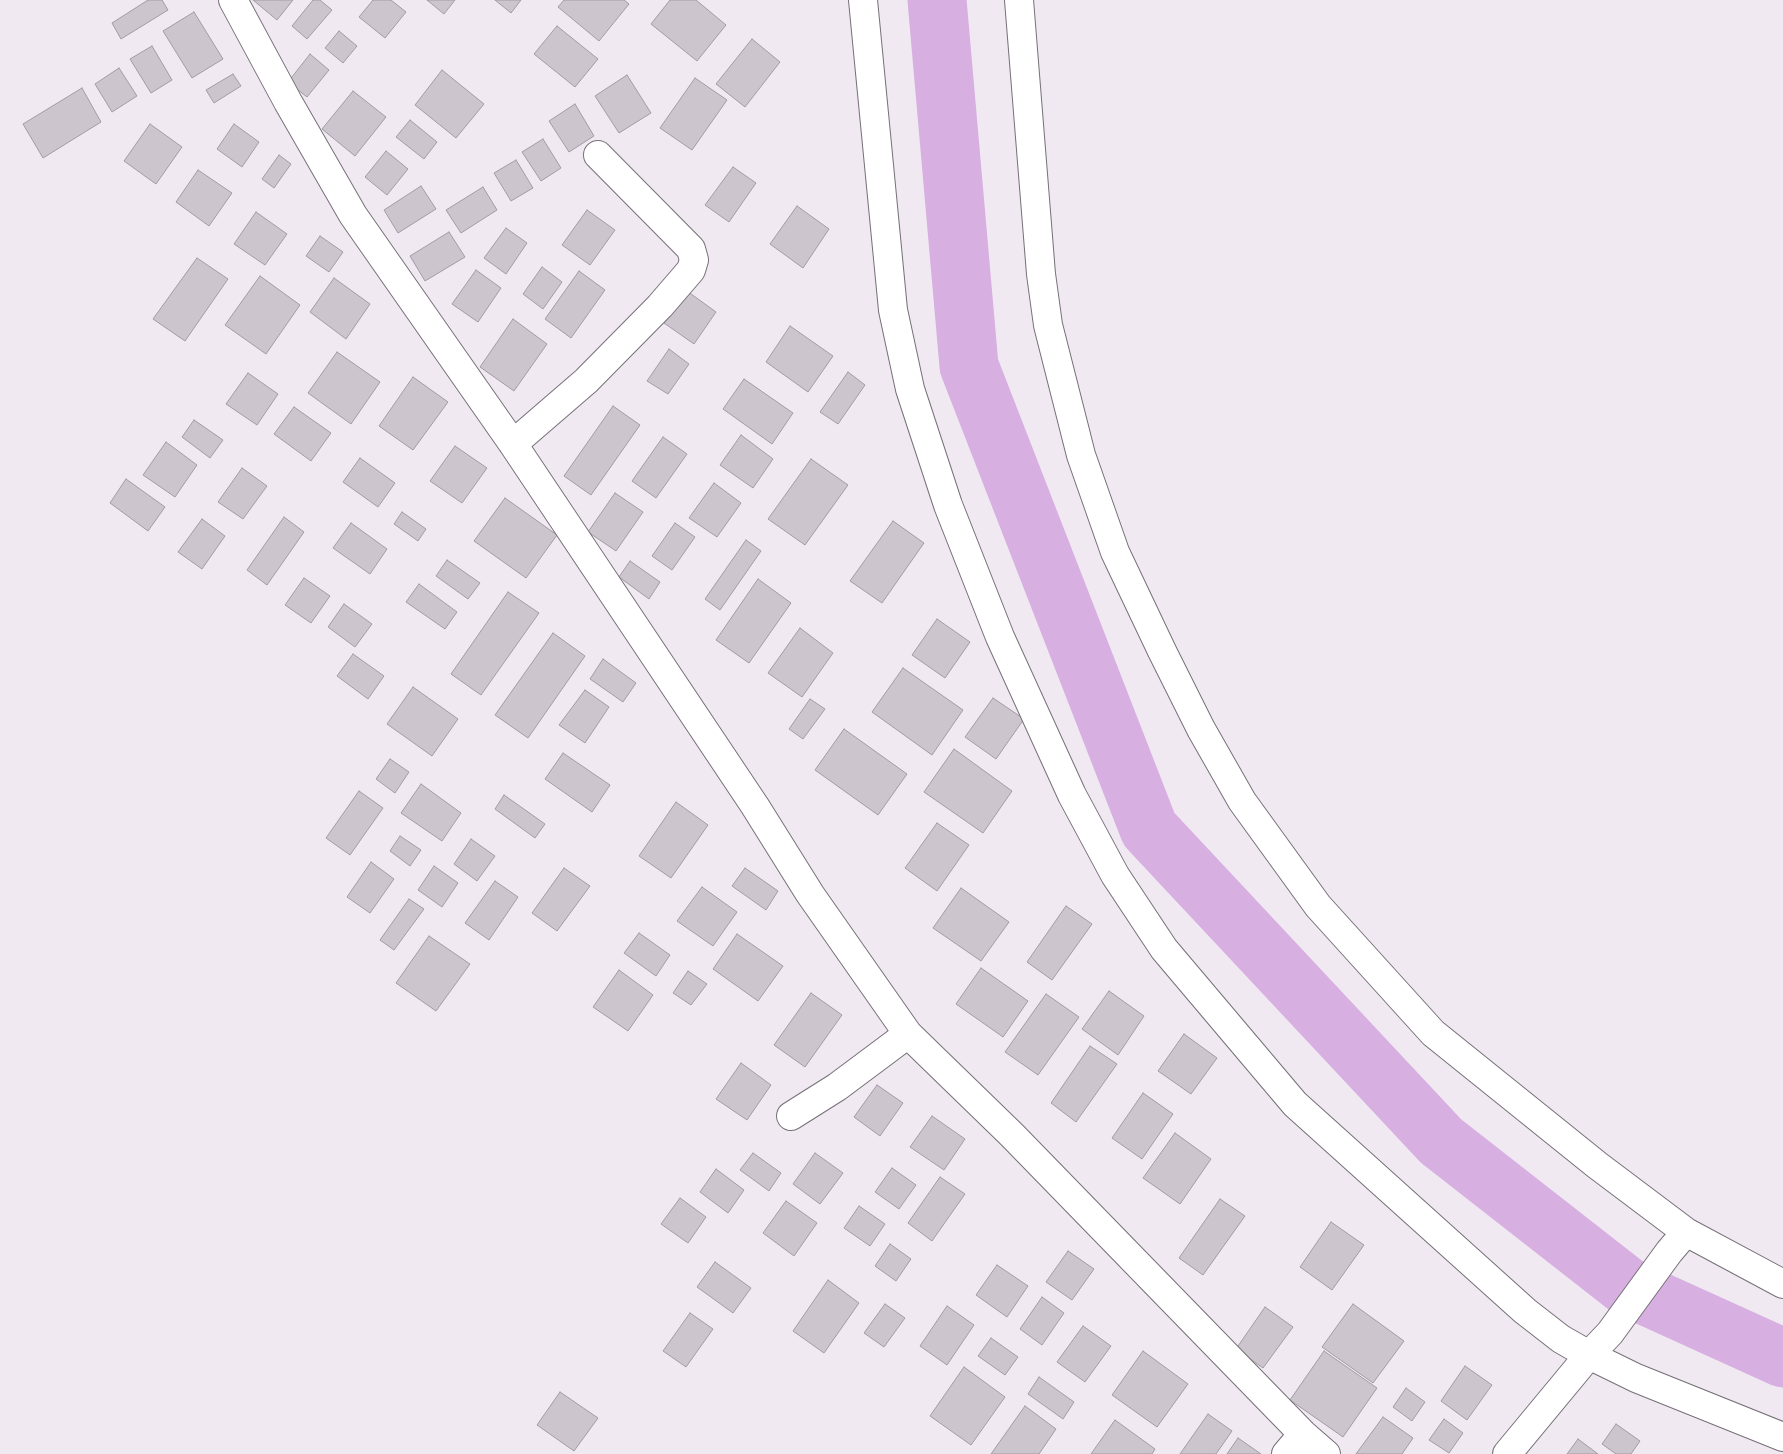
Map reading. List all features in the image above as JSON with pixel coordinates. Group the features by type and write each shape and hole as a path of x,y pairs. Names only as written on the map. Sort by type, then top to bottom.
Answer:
{"street":[{"path":"233,0 288,102 353,215 513,444 755,806 810,894 908,1034 1012,1136 1295,1444 1326,1454"},
{"path":"863,0 893,310 910,389 948,505 997,629 1072,796 1115,875 1164,949 1295,1104 1524,1311 1561,1339 1636,1378 1783,1437"},
{"path":"1019,0 1041,274 1048,325 1080,455 1115,552 1201,729 1242,801 1318,906 1434,1033 1597,1164 1686,1232 1783,1284"},
{"path":"513,444 586,382 660,306 691,270 694,260 692,249 598,155"},
{"path":"792,1116 837,1087 908,1034"},
{"path":"1507,1454 1589,1355 1610,1333 1668,1252 1686,1232"}],"building":[{"path":"148,0 162,0 168,10 121,39 112,23"},
{"path":"253,0 293,0 277,20"},
{"path":"313,0 320,0 332,10 307,39 292,26"},
{"path":"373,0 391,0 406,12 385,38 359,17"},
{"path":"427,0 455,0 444,14"},
{"path":"495,0 521,0 511,13"},
{"path":"564,0 624,0 629,4 599,41 558,7"},
{"path":"670,0 696,0 726,25 697,61 651,24"},
{"path":"194,12 223,59 192,78 163,31"},
{"path":"557,26 598,59 575,87 534,54"},
{"path":"339,31 357,46 343,63 325,48"},
{"path":"752,39 780,62 745,107 716,84"},
{"path":"152,46 172,80 151,93 130,59"},
{"path":"310,54 329,70 307,97 288,82"},
{"path":"119,68 137,96 112,112 95,84"},
{"path":"442,70 484,104 456,138 415,105"},
{"path":"233,74 241,86 214,103 206,90"},
{"path":"627,75 651,113 619,133 595,96"},
{"path":"695,78 727,100 692,150 660,128"},
{"path":"82,88 101,122 43,158 23,124"},
{"path":"353,91 386,117 355,156 322,129"},
{"path":"575,104 594,136 569,152 549,121"},
{"path":"410,120 437,142 424,159 396,137"},
{"path":"150,124 182,147 156,184 124,161"},
{"path":"234,124 259,142 242,167 217,149"},
{"path":"543,139 561,168 541,181 522,152"},
{"path":"386,151 408,169 387,195 365,177"},
{"path":"279,155 291,164 274,188 262,179"},
{"path":"516,160 533,188 511,201 494,173"},
{"path":"733,167 756,183 729,222 705,205"},
{"path":"198,170 232,193 209,226 176,202"},
{"path":"421,186 436,209 398,233 384,210"},
{"path":"483,187 497,210 461,233 446,210"},
{"path":"797,206 829,229 803,268 770,244"},
{"path":"587,210 615,230 590,265 562,245"},
{"path":"256,212 287,234 265,265 234,244"},
{"path":"506,228 527,243 506,274 484,258"},
{"path":"449,232 465,257 425,281 410,256"},
{"path":"320,236 343,252 329,272 306,256"},
{"path":"197,258 228,279 185,341 153,319"},
{"path":"542,267 562,282 543,309 523,294"},
{"path":"476,270 501,288 478,322 452,304"},
{"path":"579,271 605,290 571,338 545,319"},
{"path":"260,276 300,305 266,354 225,325"},
{"path":"334,278 370,304 346,339 310,312"},
{"path":"687,291 716,312 694,344 664,323"},
{"path":"513,319 547,344 514,391 480,367"},
{"path":"790,326 833,356 808,392 766,362"},
{"path":"669,349 689,364 668,394 647,381"},
{"path":"337,352 380,382 351,424 308,393"},
{"path":"848,372 865,385 838,424 820,412"},
{"path":"248,373 278,394 257,425 226,404"},
{"path":"413,377 448,402 413,450 379,426"},
{"path":"744,379 793,413 772,444 723,409"},
{"path":"613,406 640,425 591,495 564,476"},
{"path":"294,407 331,433 311,461 274,434"},
{"path":"194,420 223,440 210,458 182,437"},
{"path":"741,435 773,459 753,488 720,465"},
{"path":"663,437 687,454 656,498 632,481"},
{"path":"166,442 197,465 175,497 143,475"},
{"path":"455,446 487,468 462,503 430,481"},
{"path":"360,458 395,483 378,507 343,482"},
{"path":"811,459 848,485 805,545 768,519"},
{"path":"242,468 267,486 243,519 218,502"},
{"path":"126,479 165,507 148,531 110,503"},
{"path":"714,483 741,503 717,537 689,518"},
{"path":"615,493 643,512 616,551 588,532"},
{"path":"505,498 557,535 526,578 474,541"},
{"path":"402,512 426,529 418,541 394,524"},
{"path":"284,517 304,532 267,585 247,570"},
{"path":"202,519 225,536 202,569 178,552"},
{"path":"893,521 924,543 882,603 850,581"},
{"path":"351,523 387,549 370,574 333,548"},
{"path":"675,523 695,537 672,570 652,556"},
{"path":"746,540 761,551 720,610 705,599"},
{"path":"447,560 480,583 468,599 436,576"},
{"path":"630,561 660,582 649,599 619,577"},
{"path":"304,578 330,596 311,623 285,605"},
{"path":"758,579 791,603 749,663 716,640"},
{"path":"419,584 457,612 445,629 406,602"},
{"path":"508,592 539,613 481,695 451,674"},
{"path":"344,604 372,624 355,647 328,627"},
{"path":"937,619 970,642 945,678 912,655"},
{"path":"800,628 833,653 802,697 768,673"},
{"path":"553,633 585,656 528,738 495,715"},
{"path":"353,654 384,676 368,699 337,676"},
{"path":"603,659 636,683 623,702 590,679"},
{"path":"903,668 963,710 932,755 872,712"},
{"path":"413,687 458,719 432,756 387,724"},
{"path":"585,690 609,707 585,743 559,725"},
{"path":"993,698 1024,719 996,759 965,737"},
{"path":"810,699 825,709 803,739 789,729"},
{"path":"844,729 907,774 878,815 815,770"},
{"path":"954,749 1012,791 983,833 924,792"},
{"path":"563,753 610,785 592,812 545,779"},
{"path":"390,759 409,772 395,793 376,779"},
{"path":"421,784 461,813 442,841 401,813"},
{"path":"359,791 383,808 350,855 326,838"},
{"path":"504,795 545,824 535,838 495,809"},
{"path":"676,802 708,825 671,878 639,856"},
{"path":"937,823 969,845 937,891 905,868"},
{"path":"400,836 421,850 410,866 390,851"},
{"path":"471,839 495,856 477,881 454,864"},
{"path":"371,862 394,879 370,913 347,897"},
{"path":"434,866 458,883 442,907 418,890"},
{"path":"564,868 590,886 557,931 532,913"},
{"path":"745,868 778,891 766,910 732,886"},
{"path":"495,881 518,897 489,940 465,923"},
{"path":"702,887 737,912 713,946 677,921"},
{"path":"961,888 1009,922 981,961 933,928"},
{"path":"409,899 424,909 394,950 380,940"},
{"path":"1066,906 1092,924 1052,980 1027,962"},
{"path":"639,933 670,955 656,976 624,953"},
{"path":"737,934 783,966 758,1001 713,969"},
{"path":"429,936 470,964 436,1011 396,983"},
{"path":"981,968 1028,1001 1003,1037 956,1004"},
{"path":"619,970 653,995 628,1031 593,1007"},
{"path":"688,971 707,984 691,1005 673,993"},
{"path":"1109,991 1144,1016 1118,1055 1082,1029"},
{"path":"811,993 842,1015 805,1067 774,1045"},
{"path":"1046,994 1079,1017 1038,1075 1005,1052"},
{"path":"1184,1034 1217,1058 1191,1094 1158,1071"},
{"path":"1090,1046 1117,1064 1076,1122 1051,1103"},
{"path":"741,1063 771,1085 747,1120 716,1099"},
{"path":"877,1085 903,1103 880,1136 854,1117"},
{"path":"1143,1093 1173,1114 1142,1159 1112,1138"},
{"path":"932,1116 965,1139 944,1170 910,1147"},
{"path":"1175,1133 1211,1159 1180,1204 1143,1178"},
{"path":"753,1153 781,1173 769,1191 740,1170"},
{"path":"815,1153 843,1173 820,1204 793,1184"},
{"path":"892,1168 916,1185 899,1209 875,1192"},
{"path":"716,1169 744,1190 728,1213 700,1192"},
{"path":"940,1177 965,1194 932,1241 908,1223"},
{"path":"680,1198 706,1217 688,1243 661,1224"},
{"path":"1220,1199 1245,1216 1203,1275 1179,1258"},
{"path":"786,1201 817,1223 794,1256 763,1233"},
{"path":"859,1206 885,1224 870,1246 844,1228"},
{"path":"1331,1222 1364,1245 1332,1290 1300,1267"},
{"path":"890,1244 911,1259 896,1281 875,1266"},
{"path":"1068,1251 1094,1269 1072,1300 1046,1282"},
{"path":"715,1262 751,1288 733,1313 697,1287"},
{"path":"997,1265 1028,1286 1007,1317 976,1295"},
{"path":"828,1280 859,1303 824,1353 793,1331"},
{"path":"1042,1297 1064,1313 1042,1345 1020,1329"},
{"path":"885,1304 905,1318 884,1347 864,1333"},
{"path":"1353,1304 1404,1341 1373,1383 1322,1347"},
{"path":"947,1306 974,1325 947,1365 920,1346"},
{"path":"1265,1307 1293,1327 1263,1368 1236,1349"},
{"path":"690,1313 713,1329 686,1367 663,1351"},
{"path":"1083,1326 1111,1346 1085,1382 1057,1362"},
{"path":"991,1338 1018,1357 1005,1375 978,1356"},
{"path":"1143,1351 1188,1384 1157,1427 1112,1395"},
{"path":"1324,1351 1377,1388 1343,1437 1290,1400"},
{"path":"1465,1366 1492,1385 1467,1420 1441,1401"},
{"path":"964,1367 1005,1397 971,1445 930,1416"},
{"path":"1039,1377 1074,1402 1063,1419 1028,1394"},
{"path":"1406,1388 1425,1402 1412,1421 1393,1407"},
{"path":"560,1392 598,1418 574,1451 537,1425"},
{"path":"1025,1406 1056,1429 1039,1454 991,1454"},
{"path":"1208,1414 1232,1431 1216,1454 1180,1454"},
{"path":"1383,1417 1413,1438 1402,1454 1356,1454"},
{"path":"1444,1419 1463,1433 1449,1453 1429,1440"},
{"path":"1115,1420 1155,1449 1152,1454 1091,1454"},
{"path":"1616,1424 1640,1441 1631,1454 1616,1454 1602,1444"},
{"path":"1238,1438 1261,1454 1227,1454"},
{"path":"1578,1439 1598,1454 1567,1454"}],"waterway":[{"path":"937,0 969,366 1149,829 1441,1141 1629,1288 1783,1358"}]}
